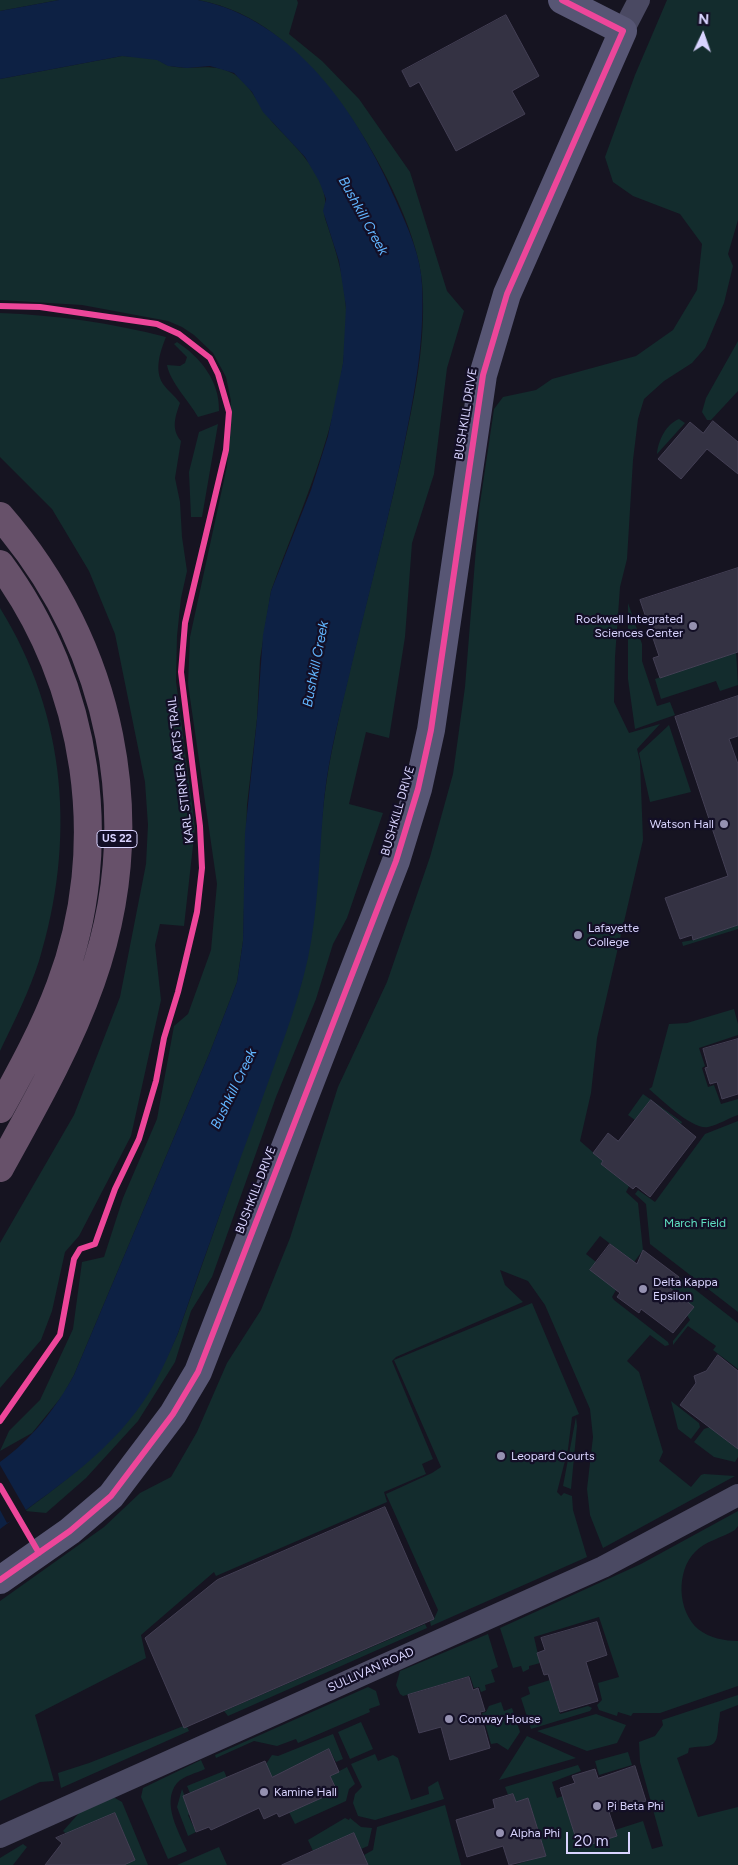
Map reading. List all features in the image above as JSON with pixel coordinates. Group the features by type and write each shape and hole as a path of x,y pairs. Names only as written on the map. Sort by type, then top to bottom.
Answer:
{"highway":[{"name":"US 22","path":"0,516 37,562 56,592 87,658 110,732 118,809 116,870 110,907 92,980 80,1011 48,1080 0,1168"},
{"name":"US 22","path":"0,564 29,607 44,637 70,703 84,771 88,842 80,916 60,985 45,1021 0,1109"}],"street":[{"path":"562,0 624,31 639,0"},
{"name":"BUSHKILL DRIVE","path":"0,1580 70,1531 111,1496 173,1414 198,1372 396,862 418,789 430,730 482,375 507,294 624,31"},
{"name":"SULLIVAN ROAD","path":"0,1837 604,1567 738,1496"}],"green space":[{"path":"0,0 59,0 0,11"},
{"path":"198,0 297,0 298,3 289,34 322,61 359,99 410,172 447,291 464,311 447,368 434,474 412,543 405,637 389,738 366,732 349,804 383,813 347,918 333,944 316,999 276,1097 212,1277 191,1311 175,1362 138,1421 86,1478 46,1513 25,1511 75,1472 115,1434 149,1389 164,1363 178,1333 301,984 312,926 323,808 332,750 402,456 415,392 421,348 423,326 422,282 411,235 390,184 348,113 320,78 275,34 240,13"},
{"path":"667,0 738,0 738,220 728,254 733,266 724,303 705,348 692,363 664,381 644,399 638,419 633,460 627,559 620,587 614,702 629,733 660,724 637,749 640,761 643,840 597,1038 591,1093 580,1141 603,1161 601,1164 629,1186 626,1192 638,1203 643,1250 634,1262 600,1236 586,1254 596,1262 616,1290 612,1297 614,1300 668,1342 669,1345 665,1346 650,1335 627,1361 639,1372 663,1452 659,1461 691,1487 704,1474 735,1476 603,1548 590,1515 587,1489 593,1437 590,1409 545,1305 528,1281 500,1270 505,1285 523,1302 396,1357 392,1361 433,1459 422,1464 426,1474 384,1492 387,1502 216,1576 214,1572 141,1635 146,1658 35,1715 54,1781 40,1782 0,1801 0,1601 104,1527 140,1493 171,1477 197,1432 227,1363 261,1310 290,1238 338,1087 387,982 430,857 453,774 465,687 479,510 494,409 503,397 536,390 552,379 636,356 673,330 697,290 702,244 680,214 633,196 613,182 605,157 635,75"},
{"path":"122,56 156,59 168,65 178,67 217,68 232,73 244,83 270,119 313,168 323,189 325,216 342,276 346,309 345,346 340,382 322,453 271,591 260,659 257,719 247,805 243,941 237,982 210,1052 74,1375 63,1395 32,1433 0,1451 9,1431 40,1400 73,1329 82,1262 104,1257 123,1198 157,1119 174,1026 188,1014 211,950 217,884 188,684 190,637 227,466 231,401 226,377 213,353 194,335 168,321 82,305 0,300 0,79"},
{"path":"0,313 84,320 166,337 158,367 163,384 180,403 175,423 176,432 181,441 175,478 180,502 182,537 187,571 181,598 177,636 176,681 195,828 184,926 160,924 155,945 161,1000 131,1136 79,1236 65,1252 52,1311 41,1340 0,1388 0,1243 74,1115 120,997 146,864 148,825 145,782 115,634 89,571 52,509 0,457"},
{"path":"738,341 738,391 711,420 707,420 702,412 706,398"},
{"path":"177,342 193,355 207,371 216,390 219,411 198,417 176,385 167,365 180,366 185,363 187,357 174,344"},
{"path":"679,419 685,423 657,454 664,433 674,421"},
{"path":"218,424 202,517 191,517 189,472 199,432"},
{"path":"628,603 642,644 642,661 657,706 670,702 675,715 635,729 628,679"},
{"path":"0,608 22,649 40,692 52,736 58,780 61,825 58,870 51,916 39,961 26,995 0,1051"},
{"path":"736,652 738,685 720,691 716,681 661,699 655,679"},
{"path":"669,725 691,792 650,802 639,753"},
{"path":"738,925 738,929 683,946 682,942"},
{"path":"734,1009 738,1024 738,1035 699,1048 705,1066 702,1068 708,1087 714,1085 721,1104 738,1099 738,1115 712,1126 701,1127 685,1119 649,1089 652,1087 669,1024 687,1023"},
{"path":"643,1094 682,1122 681,1124 651,1100 635,1120 628,1115"},
{"name":"March Field","path":"738,1121 738,1312 650,1244 646,1204 635,1194 638,1190 655,1202 705,1134"},
{"path":"679,1277 738,1323 738,1369 713,1350 716,1346 688,1326 673,1345 673,1341 690,1320 670,1288"},
{"name":"Leopard Courts","path":"532,1303 579,1414 572,1417 568,1449 557,1492 561,1496 564,1493 572,1496 573,1510 587,1557 431,1626 430,1621 434,1619 438,1610 386,1494 441,1467 394,1360"},
{"path":"671,1401 699,1423 700,1427 691,1439 678,1429"},
{"path":"576,1417 577,1426 571,1489 563,1486"},
{"path":"710,1427 738,1449 738,1457 735,1462 714,1457 694,1442 704,1429"},
{"path":"738,1511 738,1526 735,1530 699,1548 689,1560 684,1570 681,1591 686,1612 698,1629 707,1635 717,1638 738,1641 738,1686 660,1713 633,1713 631,1716 618,1712 617,1716 599,1710 597,1705 602,1700 598,1683 619,1677 599,1617 534,1637 540,1663 529,1666 529,1669 523,1672 521,1666 513,1668 500,1628 641,1564"},
{"path":"425,1624 427,1628 228,1716 224,1711"},
{"path":"488,1634 498,1667 491,1670 495,1682 485,1685 486,1690 481,1692 479,1687 474,1688 470,1676 403,1696 400,1694 396,1685 400,1671"},
{"path":"550,1680 560,1714 588,1706 592,1708 590,1711 531,1729 521,1698 530,1694 528,1687"},
{"path":"368,1687 376,1691 380,1705 369,1709 370,1712 298,1743 296,1739 277,1746 254,1741 216,1758 215,1755"},
{"path":"738,1695 738,1705 720,1712 716,1741 710,1745 689,1748 688,1753 677,1758 698,1817 738,1807 738,1865 515,1865 546,1855 528,1798 516,1802 513,1794 508,1795 505,1787 578,1765 581,1771 552,1782 557,1798 563,1796 579,1848 616,1836 615,1830 643,1821 652,1849 663,1846 640,1762 639,1742 655,1736 663,1725 662,1720"},
{"path":"501,1702 504,1711 512,1708 520,1732 508,1750 497,1743 491,1744 482,1713 486,1712 489,1706"},
{"path":"596,1714 626,1725 617,1743 587,1751 537,1731"},
{"path":"361,1722 373,1749 350,1759 338,1732"},
{"path":"186,1725 189,1731 61,1788 58,1773 89,1763"},
{"path":"333,1734 343,1759 336,1762 329,1749 272,1777 266,1764 272,1755 278,1756"},
{"path":"527,1736 576,1758 499,1780"},
{"path":"628,1752 632,1765 599,1775 595,1761"},
{"path":"375,1754 378,1761 393,1755 398,1758 411,1800 429,1794 428,1787 438,1781 444,1799 375,1820 358,1816 353,1803 355,1794 362,1787 351,1764"},
{"path":"201,1760 205,1769 177,1783 173,1791 171,1808 173,1817 187,1851 168,1859 141,1797 143,1788"},
{"path":"347,1767 355,1784 349,1789 346,1801 295,1824 289,1812 337,1791 330,1776"},
{"path":"224,1771 227,1778 190,1793 187,1786"},
{"path":"182,1789 191,1813 188,1815 196,1832 188,1836 177,1807"},
{"path":"111,1798 122,1802 148,1865 124,1865 135,1860 115,1813 84,1826 76,1842 63,1831 80,1812"},
{"path":"445,1805 461,1865 368,1865 364,1855 373,1850 377,1827"},
{"path":"345,1818 349,1820 350,1818 361,1827 372,1828 368,1846 361,1849 354,1833 313,1851 308,1840"},
{"path":"23,1844 27,1847 13,1865 0,1865 0,1858"},
{"path":"219,1847 227,1865 177,1865"}],"water":[{"name":"Bushkill Creek","path":"59,0 198,0 233,11 265,27 294,50 320,76 364,136 396,201 413,242 419,263 422,285 422,329 414,395 401,460 326,781 316,903 311,940 303,977 286,1032 178,1333 153,1385 129,1421 113,1439 77,1471 0,1529 0,1462 22,1444 42,1423 74,1375 210,1052 237,982 243,941 245,833 257,719 263,635 271,591 311,490 328,436 343,363 346,307 339,261 323,211 326,199 319,181 305,157 263,112 252,92 234,73 210,66 187,68 168,66 157,60 122,56 0,79 0,11"}],"pier":[{"path":"0,1465 27,1512 7,1523 0,1510"}],"building":[{"path":"506,15 539,76 512,91 525,114 456,151 419,82 410,87 402,71"},
{"path":"713,421 738,442 738,474 707,449 681,479 658,459 690,422 703,433"},
{"name":"Rockwell Integrated Sciences Center","path":"738,568 738,652 660,678 653,658 659,656 640,600"},
{"name":"Watson Hall","path":"738,696 738,736 729,739 738,764 738,925 693,940 692,935 680,939 665,898 728,876 675,717"},
{"path":"738,1039 738,1094 722,1099 717,1082 710,1084 705,1068 708,1067 703,1049"},
{"path":"651,1100 696,1137 650,1197 636,1186 633,1189 601,1164 603,1161 593,1153 608,1133 618,1141"},
{"name":"Delta Kappa Epsilon","path":"610,1244 637,1264 643,1250 679,1277 670,1288 694,1307 673,1333 641,1309 639,1313 617,1297 620,1293 590,1270"},
{"path":"718,1355 738,1371 738,1449 680,1405 696,1383 694,1376 706,1371"},
{"path":"385,1507 434,1619 184,1728 145,1638 217,1580"},
{"path":"597,1622 607,1655 586,1662 598,1701 560,1712 548,1674 544,1675 537,1653 545,1650 541,1638"},
{"name":"Conway House","path":"469,1677 473,1690 478,1688 485,1711 480,1712 490,1748 450,1760 441,1727 419,1733 408,1695"},
{"name":"Kamine Hall","path":"329,1749 339,1772 330,1776 337,1791 279,1817 277,1813 264,1819 259,1808 211,1830 209,1827 196,1832 183,1796 265,1761 272,1777"},
{"name":"Pi Beta Phi","path":"635,1766 646,1801 609,1812 617,1836 579,1848 560,1788 575,1783 572,1776 595,1769 598,1778"},
{"name":"Alpha Phi","path":"513,1794 516,1802 528,1798 546,1856 509,1865 503,1846 467,1857 456,1820 495,1808 493,1800"},
{"path":"115,1813 135,1860 124,1865 45,1865 62,1843 56,1838"},
{"path":"354,1833 368,1865 282,1865"}],"cycle path":[{"path":"0,1580 70,1531 111,1496 173,1414 198,1372 396,861 418,789 431,730 483,375 507,294 623,31 562,0"},
{"name":"KARL STIRNER ARTS TRAIL","path":"0,306 40,307 157,324 179,334 210,358 218,374 229,412 226,450 185,623 181,672 200,826 202,868 197,912 178,992 164,1038 156,1081 139,1139 115,1189 95,1244 80,1249 74,1259 60,1335 0,1421"},
{"path":"0,1486 39,1553"}],"place":[{"name":"Rockwell Integrated Sciences Center","path":"693,626"},
{"name":"Watson Hall","path":"724,824"},
{"name":"Lafayette College","path":"578,935"},
{"name":"Delta Kappa Epsilon","path":"643,1289"},
{"name":"Leopard Courts","path":"501,1456"},
{"name":"Conway House","path":"449,1719"},
{"name":"Kamine Hall","path":"264,1792"},
{"name":"Pi Beta Phi","path":"597,1806"},
{"name":"Alpha Phi","path":"500,1833"}]}
